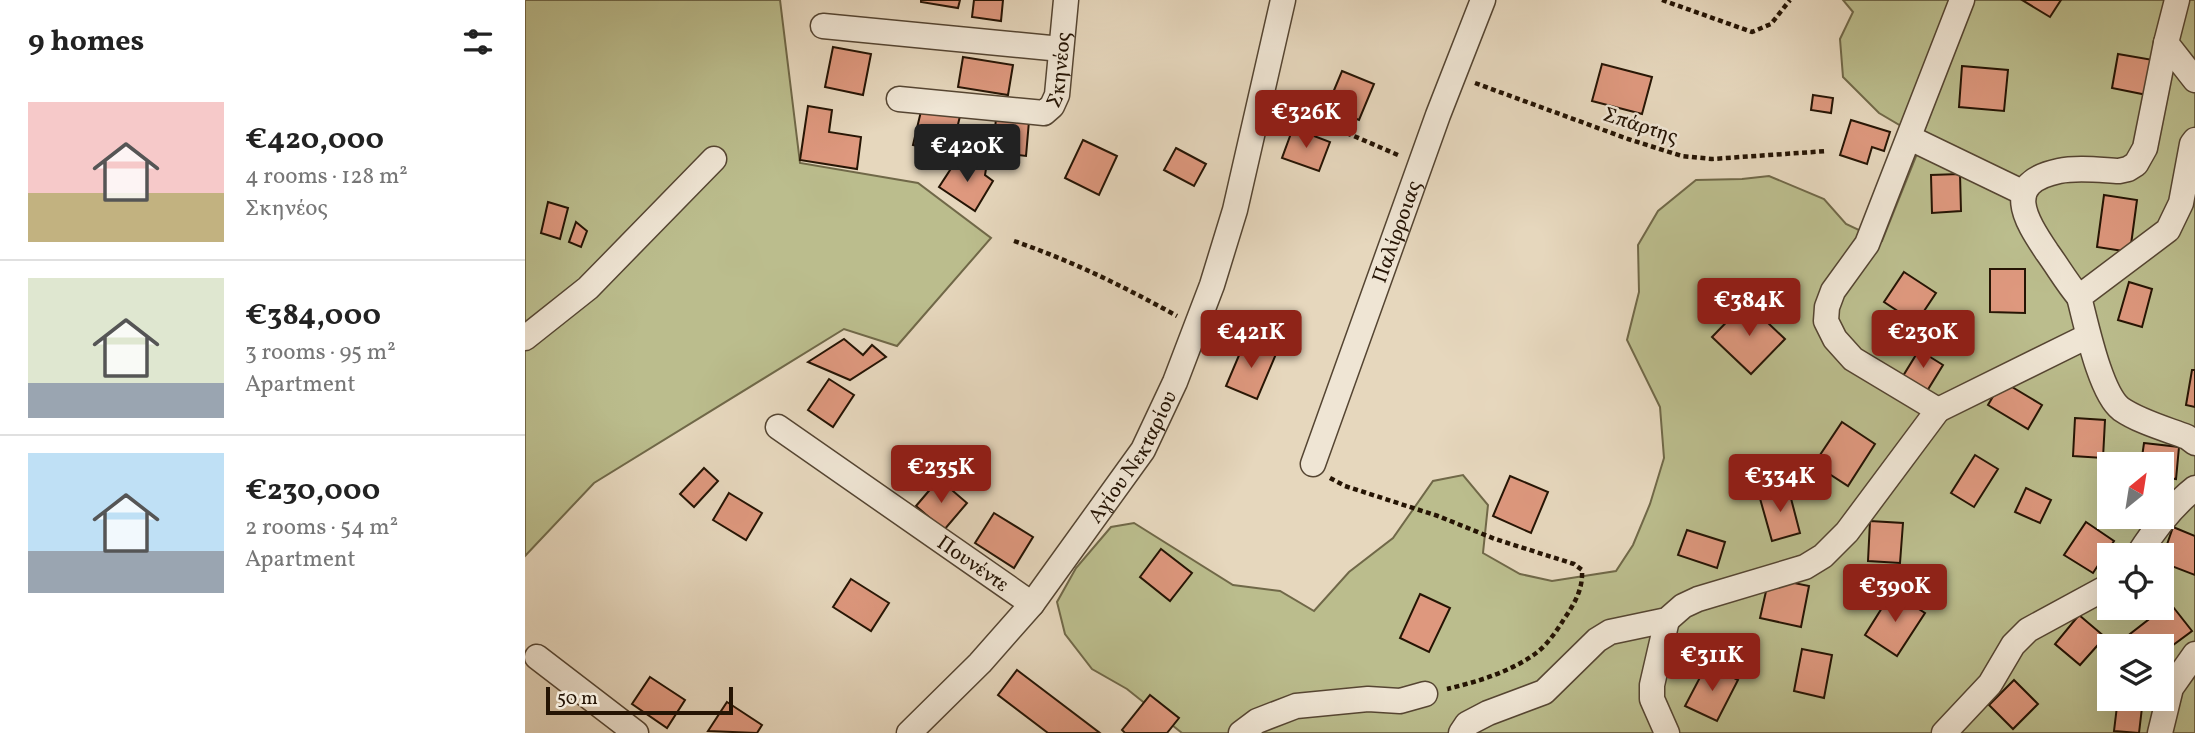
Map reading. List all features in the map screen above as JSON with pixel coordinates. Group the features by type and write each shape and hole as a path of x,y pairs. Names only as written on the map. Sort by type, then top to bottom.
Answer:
{"street":[{"name":"Σκηνέος","path":"899,99 1044,113 1052,106 1057,95 1066,0"},
{"name":"Αγίου Νεκταρίου","path":"909,733 980,663 1032,604 1143,450 1175,382 1212,285 1235,210 1283,0"},
{"name":"Παλίρροιας","path":"1314,464 1483,0"},
{"path":"1938,410 1853,359 1835,339 1826,321 1827,307 1833,291 1867,244 1962,0"},
{"path":"2177,0 2145,148 2136,164 2119,171 2062,170 2043,175 2030,183 2022,204 2032,230 2079,297 2088,335 2114,402 2124,411 2187,437 2195,443"},
{"path":"823,26 1061,49"},
{"path":"2166,43 2195,80"},
{"path":"1910,138 2024,193"},
{"path":"2079,297 2168,230 2181,203 2195,140"},
{"path":"525,338 588,288 714,159"},
{"path":"1461,733 1467,724 1488,713 1544,692 1597,640 1611,632 1667,620 1683,606 1698,599 1805,567 1823,556 1847,533 1938,410 2088,335"},
{"name":"Πουνέντε","path":"778,426 1032,604"},
{"path":"2146,543 2183,497 2195,488"},
{"path":"1944,733 1990,684 2013,645 2028,630 2097,593"},
{"path":"1667,620 1652,685 1652,699 1667,733"},
{"path":"2159,733 2171,688 2195,654"},
{"path":"537,657 636,733"},
{"path":"1241,733 1258,721 1296,706 1368,699 1400,701 1425,694"}],"path":[{"path":"1662,0 1752,32 1771,24 1790,0"},
{"name":"Σπάρτης","path":"1454,75 1682,156 1712,159 1827,151"},
{"path":"1261,94 1299,114 1422,164"},
{"path":"1014,241 1068,260 1196,327"},
{"path":"1314,464 1321,473 1345,485 1438,516 1495,539 1574,564 1582,570 1582,584 1573,606 1555,634 1534,655 1477,681 1425,694"}],"green space":[{"path":"525,0 780,0 800,163 918,183 991,238 897,346 844,329 594,483 525,556"},
{"path":"1843,0 2195,0 2195,733 1182,733 1127,689 1092,669 1065,634 1057,602 1076,568 1111,527 1134,523 1233,585 1280,591 1314,611 1349,572 1393,538 1433,481 1463,475 1488,505 1483,553 1520,574 1552,581 1616,571 1633,545 1650,504 1664,458 1660,407 1627,340 1639,292 1638,245 1658,211 1696,180 1769,176 1824,199 1846,224 1882,241 1923,139 1879,113 1843,77 1840,39 1853,12"}],"building":[{"path":"921,0 960,0 958,8"},
{"path":"974,0 1003,0 1001,21 972,17"},
{"path":"2022,0 2061,0 2050,17"},
{"path":"833,47 871,54 863,95 825,87"},
{"path":"2118,54 2153,60 2147,95 2112,88"},
{"path":"963,57 1013,65 1008,95 958,87"},
{"path":"1602,64 1652,77 1642,114 1592,101"},
{"path":"1962,66 2008,70 2004,111 1959,107"},
{"path":"1342,71 1374,84 1359,120 1327,107"},
{"path":"1813,95 1833,98 1831,113 1811,110"},
{"path":"808,106 832,110 829,132 861,137 857,169 800,160"},
{"path":"922,107 960,116 951,154 913,145"},
{"path":"996,118 1029,121 1026,156 993,152"},
{"path":"1851,120 1890,132 1884,151 1872,147 1867,164 1840,155"},
{"path":"1293,128 1330,142 1319,171 1282,158"},
{"path":"1083,140 1117,156 1099,195 1065,178"},
{"path":"1176,148 1206,164 1194,186 1164,170"},
{"path":"956,161 986,169 985,175 993,181 975,211 939,187"},
{"path":"1960,174 1961,211 1932,213 1931,175"},
{"path":"2104,195 2137,200 2130,252 2097,247"},
{"path":"548,202 568,208 560,239 541,233"},
{"path":"576,222 587,231 581,247 569,242"},
{"path":"1990,269 2025,269 2025,313 1990,312"},
{"path":"1904,272 1936,293 1916,323 1884,302"},
{"path":"2129,282 2152,289 2142,327 2118,320"},
{"path":"1746,302 1785,339 1751,374 1712,337"},
{"path":"844,339 863,355 872,345 886,357 850,380 808,362"},
{"path":"1245,341 1276,354 1257,399 1226,386"},
{"path":"1919,350 1943,365 1927,391 1903,376"},
{"path":"2192,370 2195,370 2195,407 2186,405"},
{"path":"829,379 854,395 833,427 808,410"},
{"path":"2002,381 2042,405 2028,429 1988,405"},
{"path":"2075,418 2105,420 2103,452 2097,452 2097,458 2073,456"},
{"path":"1842,422 1875,444 1848,486 1814,464"},
{"path":"2144,443 2179,447 2176,479 2174,452 2143,452"},
{"path":"1975,455 1998,469 1974,507 1951,493"},
{"path":"704,468 718,481 694,507 680,494"},
{"path":"1510,476 1548,492 1531,533 1493,516"},
{"path":"939,479 967,503 944,530 916,506"},
{"path":"1788,487 1800,533 1772,541 1759,495"},
{"path":"2026,488 2051,500 2040,523 2015,512"},
{"path":"729,493 762,513 746,540 713,520"},
{"path":"994,513 1033,537 1014,568 975,543"},
{"path":"1870,521 1903,523 1900,563 1868,561"},
{"path":"2086,522 2114,541 2097,543 2097,567 2093,573 2064,555"},
{"path":"2174,527 2195,536 2195,575 2174,567 2174,543 2168,543"},
{"path":"1687,530 1725,542 1717,568 1678,555"},
{"path":"1161,549 1192,573 1170,601 1140,577"},
{"path":"1769,578 1809,586 1801,627 1760,618"},
{"path":"851,579 889,603 871,631 833,607"},
{"path":"1892,592 1925,613 1897,656 1865,635"},
{"path":"1420,594 1450,608 1429,652 1400,638"},
{"path":"2174,608 2192,631 2174,644 2174,634 2130,634 2148,620 2174,620"},
{"path":"2079,615 2101,634 2097,634 2097,646 2080,665 2055,644"},
{"path":"1802,649 1832,655 1824,698 1794,691"},
{"path":"1707,664 1738,680 1717,721 1685,706"},
{"path":"1017,670 1100,733 1048,733 998,695"},
{"path":"650,677 685,700 667,728 632,704"},
{"path":"2014,680 2038,704 2013,729 1989,705"},
{"path":"1150,695 1179,718 1167,733 1125,733 1122,730"},
{"path":"727,702 762,725 757,733 708,731"},
{"path":"2116,711 2142,711 2139,733 2114,731"}]}
